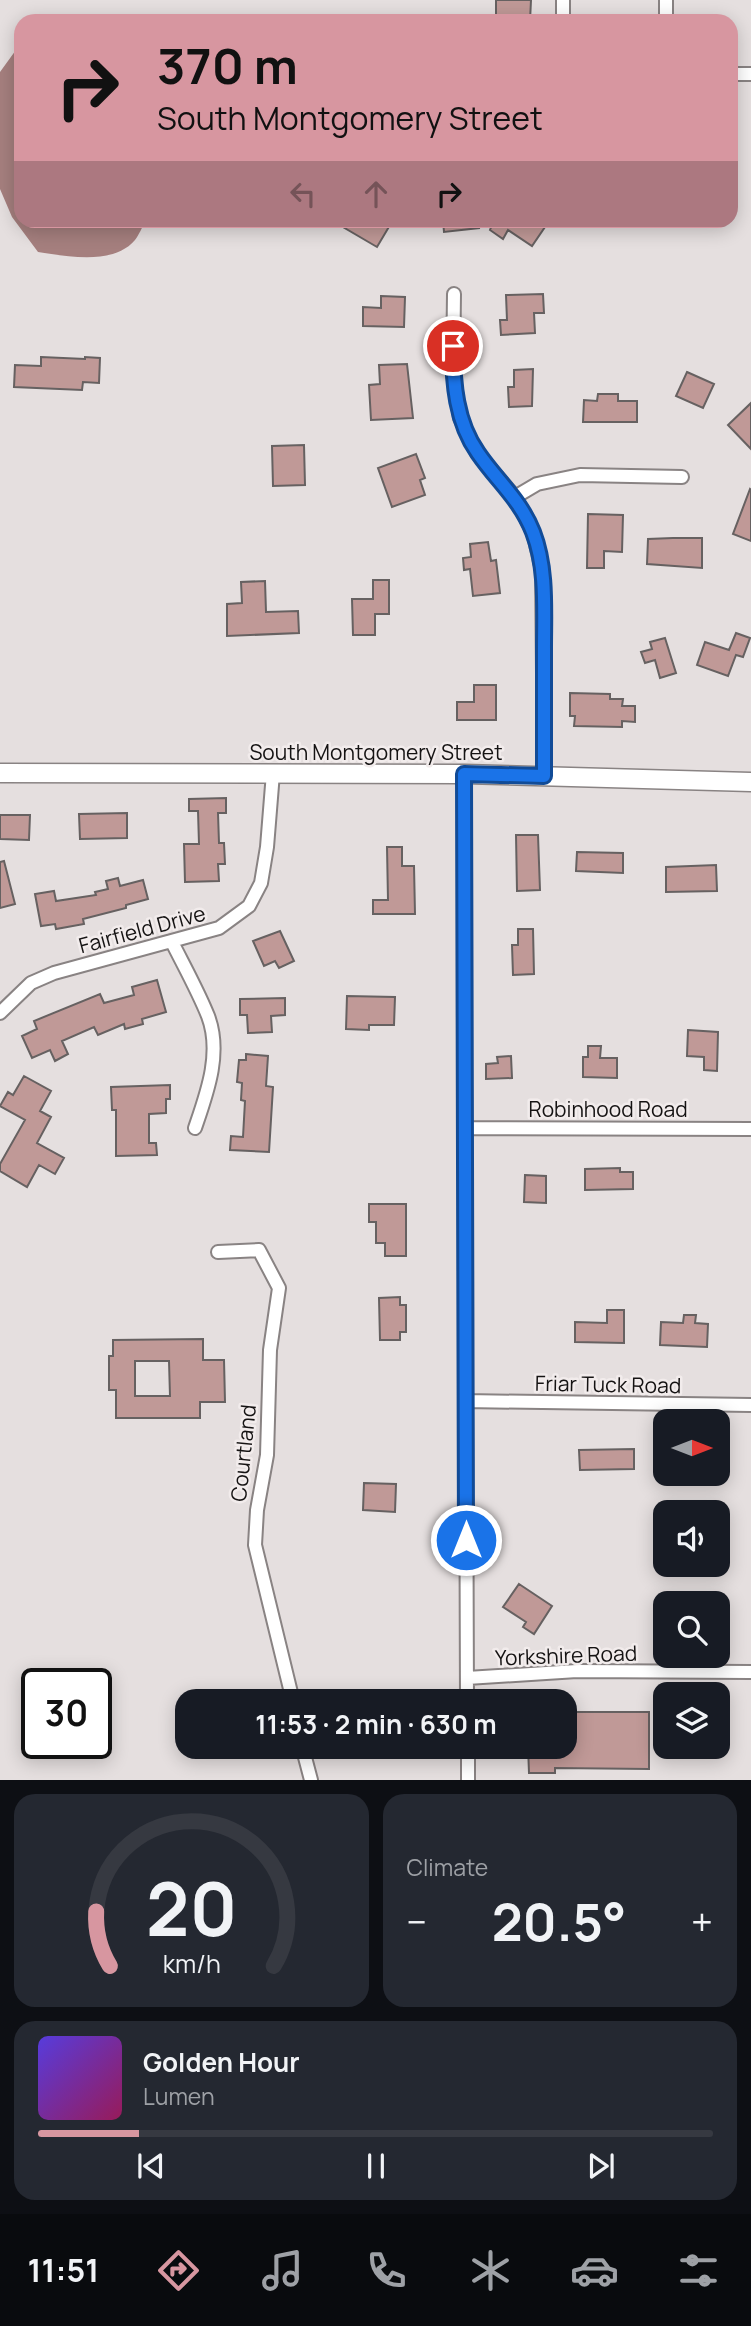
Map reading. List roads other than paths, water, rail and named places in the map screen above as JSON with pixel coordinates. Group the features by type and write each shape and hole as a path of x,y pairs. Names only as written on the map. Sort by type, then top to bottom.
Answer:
{"street":[{"path":"454,294 453,372 460,418 477,453 515,496 533,532 542,570 544,776"},
{"path":"515,496 537,484 580,475 682,477"},
{"name":"South Montgomery Street","path":"0,773 464,774 751,782"},
{"name":"Fairfield Drive","path":"0,1013 31,983 54,973 219,928 249,906 261,883 267,847 272,774"},
{"path":"464,774 467,1689"},
{"path":"172,942 209,1018 214,1054 209,1089 195,1128"},
{"name":"Robinhood Road","path":"465,1128 751,1129"},
{"name":"Courtland","path":"218,1252 259,1250 279,1288 270,1350 267,1455 257,1510 255,1545 290,1689"},
{"name":"Friar Tuck Road","path":"465,1401 751,1405"},
{"name":"Yorkshire Road","path":"467,1678 577,1671 751,1672"},
{"path":"305,1759 311,1780"},
{"path":"468,1759 468,1780"}]}
